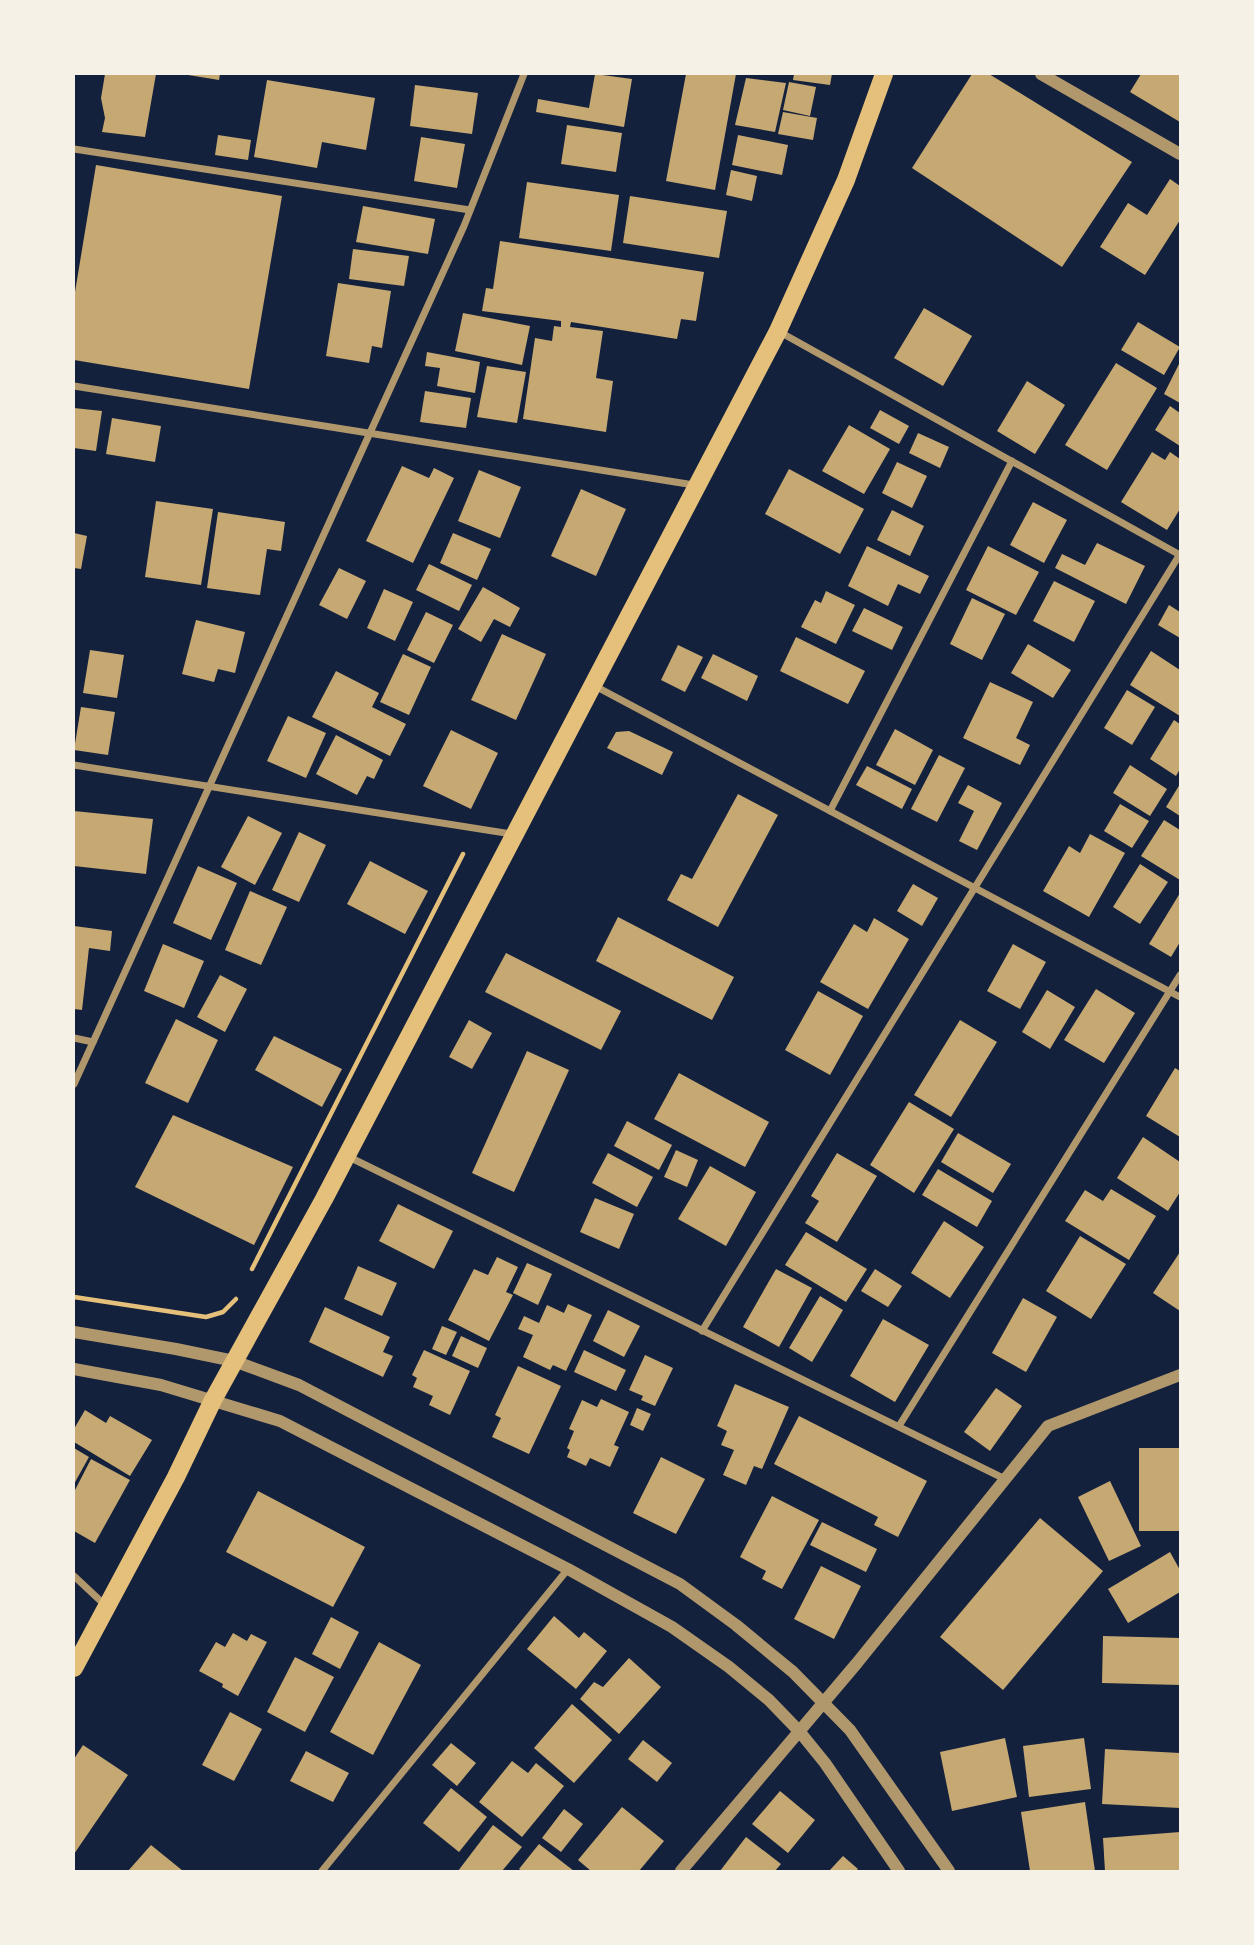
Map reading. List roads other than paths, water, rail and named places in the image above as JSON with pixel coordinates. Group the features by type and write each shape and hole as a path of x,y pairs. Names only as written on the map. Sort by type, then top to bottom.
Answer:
{"main road":[{"path":"74,1668 176,1477 213,1400 347,1156 695,485 778,331 846,180 884,74"}],"street":[{"path":"74,1084 470,210 524,74"},
{"path":"1041,74 1061,78 1181,155"},
{"path":"74,149 470,210"},
{"path":"702,1331 1180,555 778,331"},
{"path":"74,386 695,485"},
{"path":"830,811 1012,461"},
{"path":"592,685 1181,997"},
{"path":"74,765 513,835"},
{"path":"899,1426 1181,975"},
{"path":"74,1038 93,1041"},
{"path":"347,1156 1006,1479"},
{"path":"74,1332 234,1362 299,1385 680,1584 765,1649 824,1702 872,1759 949,1871"},
{"path":"74,1370 161,1385 280,1421 568,1569 672,1627 729,1667 769,1700 799,1731 825,1763 899,1871"},
{"path":"681,1871 824,1702 1048,1426 1181,1375"},
{"path":"322,1871 568,1569"},
{"path":"74,1576 107,1607"}]}
